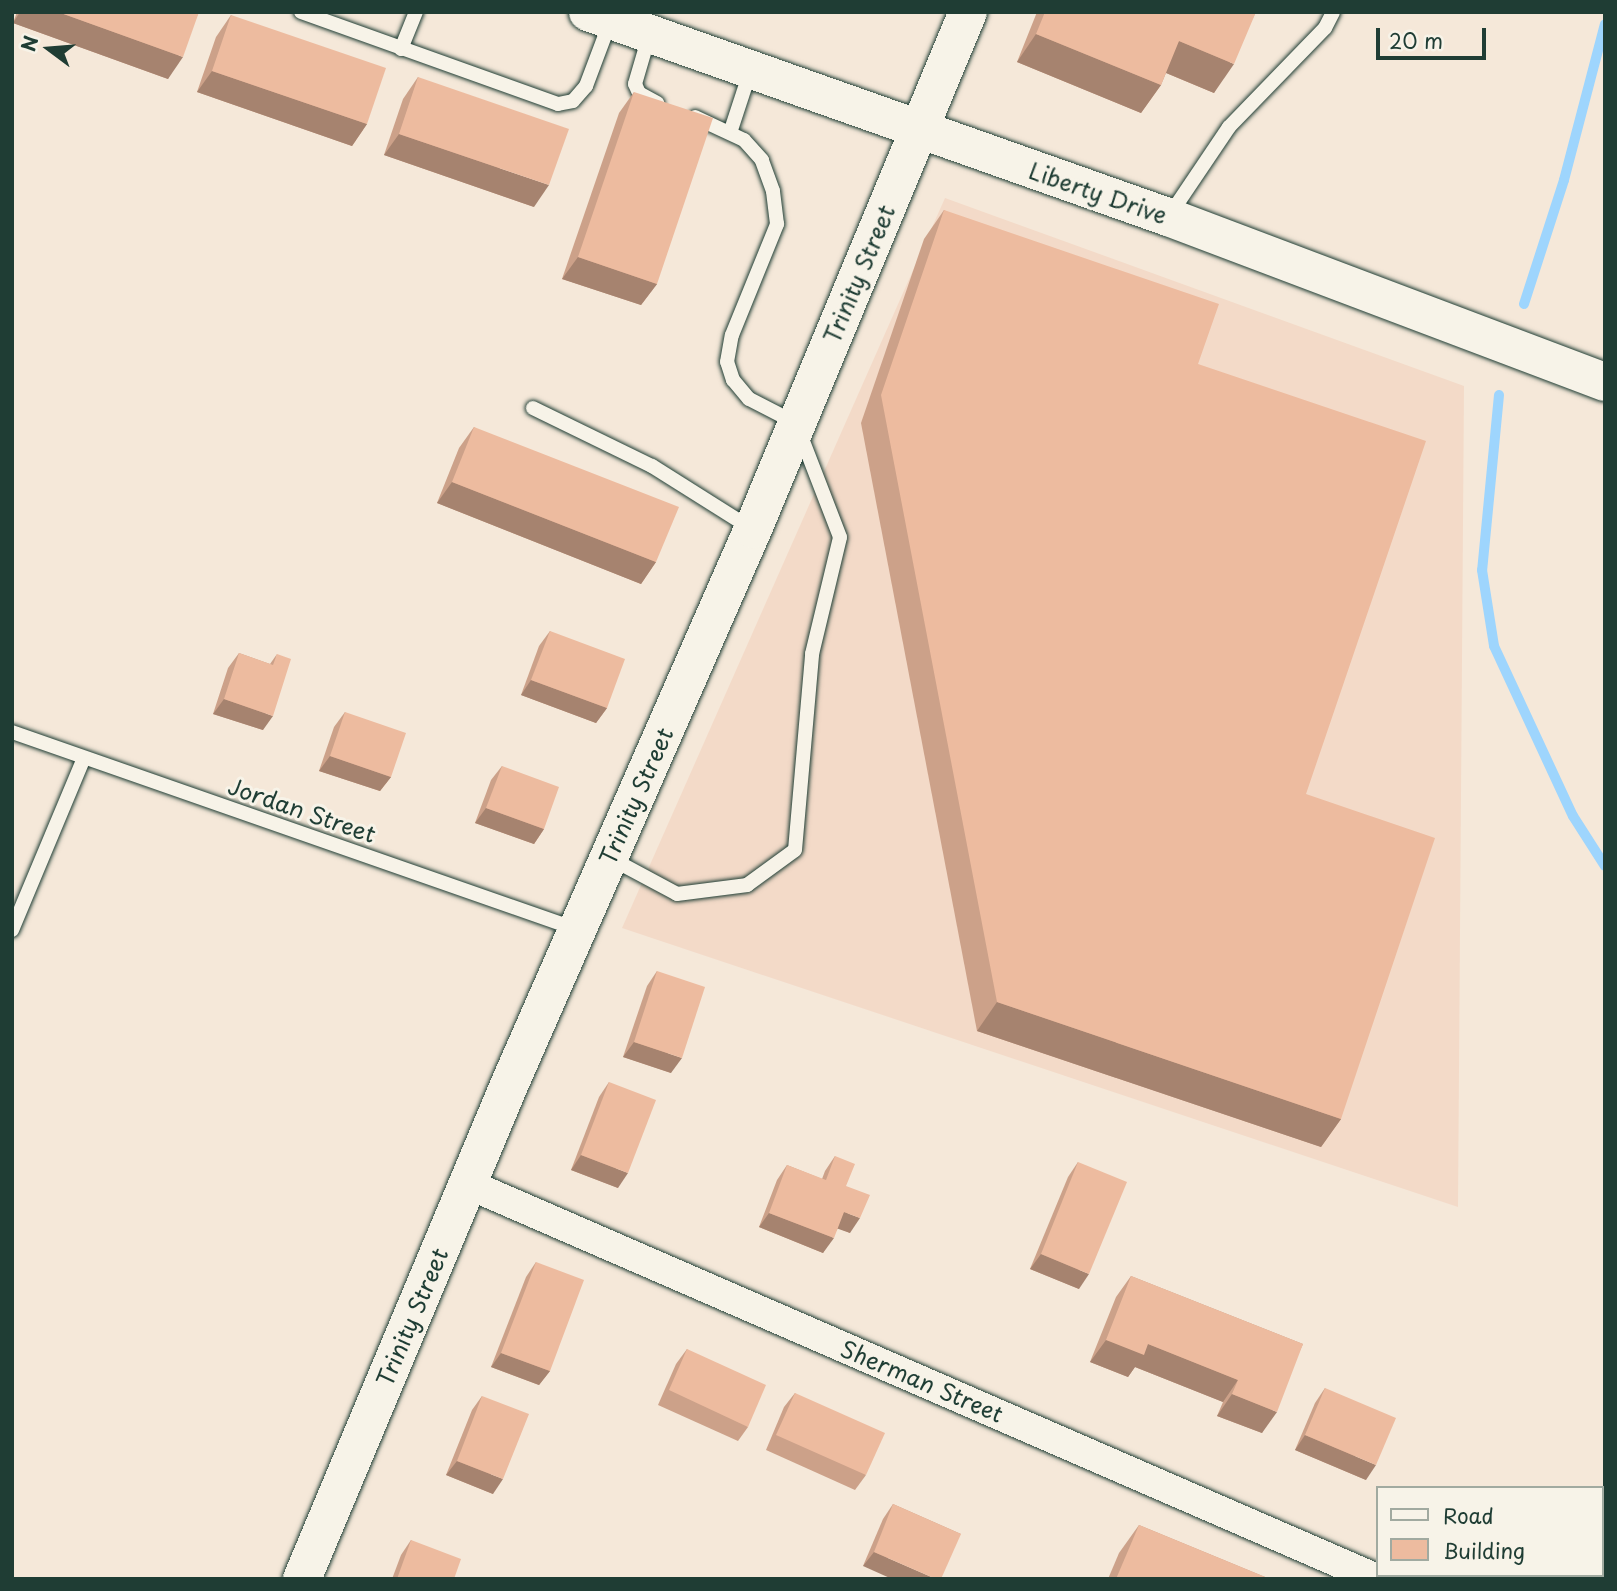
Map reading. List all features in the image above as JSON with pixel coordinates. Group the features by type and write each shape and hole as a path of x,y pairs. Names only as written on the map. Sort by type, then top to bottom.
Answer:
{"street":[{"name":"Trinity Street","path":"302,1579 468,1184 752,529 968,12"},
{"name":"Liberty Drive","path":"599,16 919,132 1168,217 1605,382"},
{"name":"Sherman Street","path":"468,1184 1377,1579"}],"lane":[{"path":"301,12 558,104 573,101 586,86 599,16"},
{"path":"401,49 416,12"},
{"path":"1168,217 1228,127 1325,29 1333,12"},
{"path":"609,858 677,894 747,885 795,850 812,654 840,537 796,423 748,400 733,380 727,362 732,335 777,224 762,160 731,130 639,93 635,84 649,34"},
{"path":"731,130 751,70"},
{"path":"533,408 652,466 752,529"},
{"name":"Jordan Street","path":"12,732 578,930"},
{"path":"12,930 85,758"}],"shaded area":[{"path":"945,198 1464,386 1458,1207 622,928"}],"building":[{"path":"58,12 199,12 183,57"},
{"path":"1045,12 1256,12 1234,64 1179,41 1161,85 1036,34"},
{"path":"231,15 386,68 367,124 212,71"},
{"path":"418,77 569,129 549,185 399,134"},
{"path":"634,92 713,118 657,284 578,257"},
{"path":"944,210 1219,304 1198,364 1426,441 1306,794 1435,838 1341,1119 997,1002 881,395"},
{"path":"474,427 679,507 656,562 452,482"},
{"path":"550,631 625,659 607,708 531,680"},
{"path":"239,653 273,665 277,654 291,659 273,716 224,699"},
{"path":"345,712 406,733 391,777 330,756"},
{"path":"502,766 559,787 544,829 486,808"},
{"path":"657,971 705,987 682,1058 634,1042"},
{"path":"609,1082 656,1100 628,1173 581,1155"},
{"path":"835,1156 855,1164 846,1186 870,1195 860,1218 844,1212 834,1238 769,1213 787,1165 826,1180"},
{"path":"1078,1162 1127,1182 1089,1274 1041,1254"},
{"path":"536,1262 584,1280 550,1371 501,1353"},
{"path":"1131,1276 1303,1344 1277,1412 1232,1394 1238,1380 1148,1344 1144,1355 1106,1340"},
{"path":"687,1349 766,1385 748,1427 669,1390"},
{"path":"1325,1388 1396,1418 1376,1465 1305,1435"},
{"path":"795,1393 885,1433 866,1475 776,1435"},
{"path":"482,1396 529,1414 503,1479 457,1461"},
{"path":"893,1504 961,1534 941,1579 874,1552"},
{"path":"1139,1525 1270,1579 1116,1579"},
{"path":"411,1540 461,1559 454,1579 397,1579"}],"waterway":[{"path":"1524,304 1564,180 1605,24"},
{"path":"1499,395 1482,570 1494,646 1573,816 1605,866"}]}
